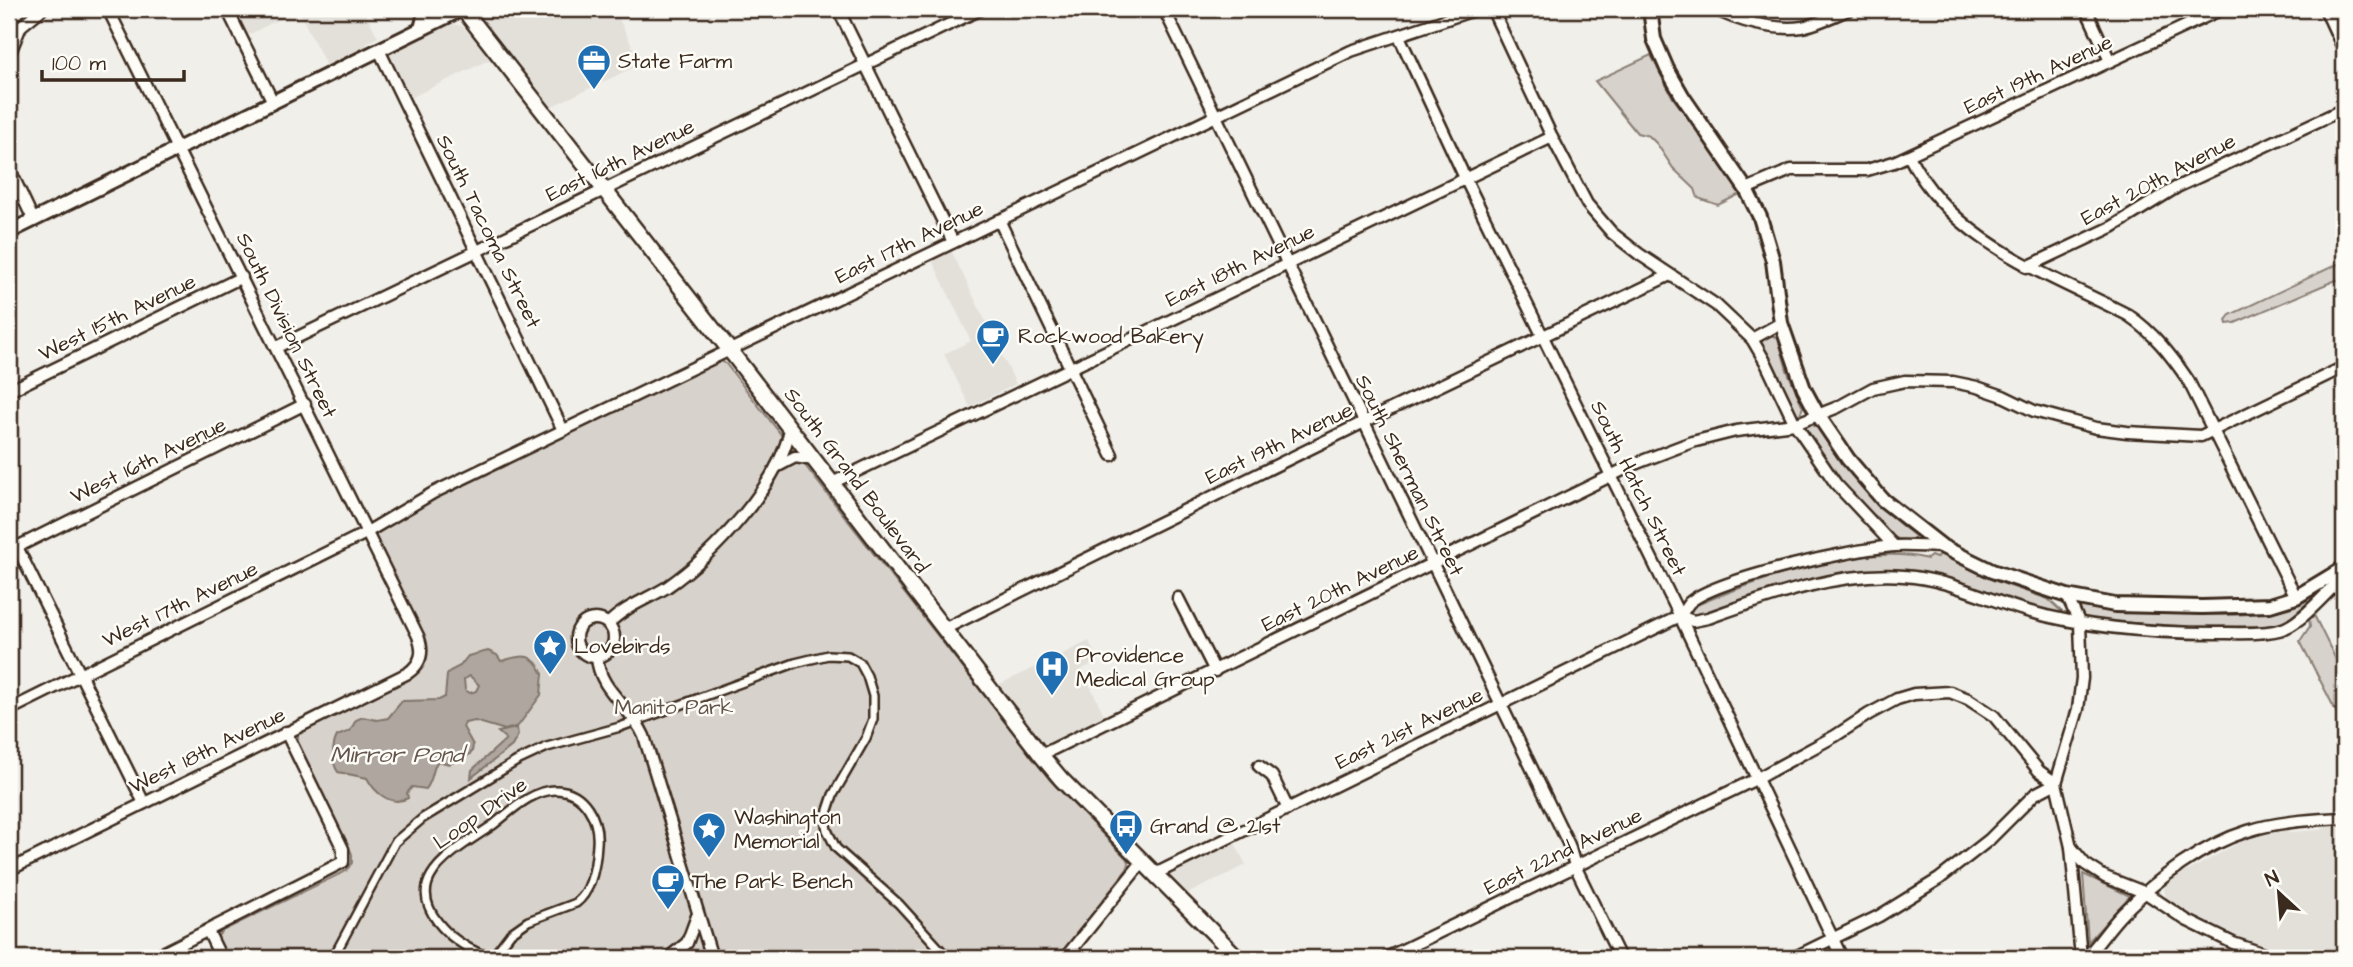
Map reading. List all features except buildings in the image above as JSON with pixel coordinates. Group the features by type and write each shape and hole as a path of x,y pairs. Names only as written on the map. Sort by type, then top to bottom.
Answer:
{"main road":[{"name":"South Grand Boulevard","path":"463,9 730,349 1041,755 1238,958"}],"street":[{"path":"9,55 21,26 42,9"},
{"name":"South Division Street","path":"108,9 420,639 420,661"},
{"path":"227,9 273,102"},
{"path":"421,29 426,9"},
{"path":"9,232 463,9"},
{"path":"838,9 953,242"},
{"name":"East 16th Avenue","path":"277,347 981,9"},
{"name":"South Sherman Street","path":"1164,9 1569,845 1575,866 1620,958"},
{"name":"East 17th Avenue","path":"368,532 424,497 1351,51 1477,9"},
{"path":"1492,9 1587,204 1612,233 1716,305 1752,340 1795,424 1836,484 1894,546"},
{"path":"1650,9 1654,39 1667,69 1746,189 1760,218 1770,250 1781,323 1804,389 1848,459 1883,500 1944,547 1992,570 2067,596 2115,605 2270,605 2296,597 2344,568"},
{"path":"1715,9 1730,17 1764,25 1801,27 1844,10"},
{"path":"2086,9 2110,61"},
{"name":"East 19th Avenue","path":"1746,189 1791,170 1867,170 1881,167 2222,9"},
{"path":"2325,9 2344,50"},
{"name":"South Hatch Street","path":"1399,36 1842,958"},
{"name":"South Tacoma Street","path":"379,50 563,430"},
{"name":"East 20th Avenue","path":"2027,267 2112,227 2177,187 2344,109"},
{"name":"East 18th Avenue","path":"832,483 1552,136"},
{"path":"1909,156 1928,188 1979,237 2027,267 2090,295 2143,324 2170,354 2188,380 2296,597"},
{"path":"9,168 33,219"},
{"path":"999,220 1112,454"},
{"name":"East 19th Avenue","path":"944,629 1670,275"},
{"name":"West 15th Avenue","path":"9,391 242,278"},
{"path":"1752,340 1781,323"},
{"name":"East 20th Avenue","path":"1041,755 1637,463 1692,442 1736,431 1795,424 1882,385 1928,380 1977,387 2034,411 2096,428 2200,436 2344,367"},
{"name":"West 16th Avenue","path":"13,549 305,404"},
{"path":"608,624 619,614 671,584 710,552 739,520 773,470 785,451 790,428"},
{"path":"773,470 795,457 815,460"},
{"name":"West 17th Avenue","path":"9,710 368,532"},
{"path":"1944,547 1894,546 1809,561 1727,585 1689,603 1680,616 1693,621 1708,618 1797,590 1884,575 1928,579 2025,610 2080,624 2198,633 2277,631 2295,622 2344,576"},
{"path":"13,549 144,803"},
{"path":"2067,596 2080,624 2083,652 2078,709 2056,783 2071,847 2083,958"},
{"path":"1178,598 1215,671"},
{"name":"East 21st Avenue","path":"1155,874 1680,616"},
{"path":"598,620 608,624 614,634 613,645 607,653 597,657 582,652 577,643 577,633 588,621 598,620"},
{"path":"333,958 369,895 391,848 402,834 533,753 635,721 809,659 839,654 857,660 866,672 872,689 873,719 869,732 844,772 829,806 825,818 827,831 836,848 908,912 948,958"},
{"path":"597,657 605,684 635,721 645,740 712,958"},
{"name":"West 18th Avenue","path":"9,870 411,671 420,661"},
{"name":"East 22nd Avenue","path":"1386,958 1756,779 1897,699 1930,692 1950,692 1968,699 1994,716 2039,771 2056,783"},
{"path":"153,958 336,867 344,859 342,846 286,732"},
{"path":"1259,766 1272,776 1288,809"},
{"path":"1793,958 1879,916 1952,871 1989,840 2035,794 2056,783"},
{"name":"Loop Drive","path":"492,958 511,933 528,921 572,905 586,892 596,852 596,826 586,806 568,792 558,789 546,791 528,799 439,865 428,882 426,897 429,907 446,931 477,952 505,958"},
{"path":"2083,958 2123,913 2173,871 2211,846 2236,835 2282,823 2344,818"},
{"path":"2071,847 2085,864 2105,877 2146,893 2186,920 2233,943 2276,958"},
{"path":"1065,958 1143,861"},
{"path":"668,958 687,943 698,915"},
{"path":"208,931 221,958"}],"shaded area":[{"path":"230,9 363,9 378,37 368,42 364,49 327,67 298,10 244,37"},
{"path":"479,9 614,9 641,64 548,108 479,15"},
{"path":"453,24 462,26 473,36 491,59 408,99 388,58 389,50"},
{"path":"950,248 1016,384 970,407 944,354 971,341 931,258"},
{"path":"1089,641 1098,662 1082,669 1110,727 1052,756 994,687"},
{"path":"2328,826 2344,826 2344,958 2312,958 2259,944 2251,945 2240,937 2170,905 2166,898 2164,889 2179,873 2190,870 2249,837 2279,829 2290,832 2320,830"},
{"path":"1234,841 1246,865 1187,894 1167,873"}],"green space":[{"path":"1651,55 1673,98 1710,145 1740,194 1718,205 1698,198 1695,189 1673,168 1657,144 1649,136 1637,133 1595,81"},
{"path":"2344,261 2344,281 2336,280 2227,324 2226,320 2230,315"},
{"path":"1771,335 1778,338 1787,370 1803,407 1800,414 1793,414 1777,373 1759,343"},
{"name":"Manito Park","path":"720,360 726,364 1050,780 1127,859 1127,869 1058,958 226,958 217,937 222,931 346,871 352,863 352,854 298,743 298,734 413,677 426,657 424,638 376,539 376,533 429,501"},
{"path":"1810,424 1817,427 1838,458 1873,499 1915,536 1914,541 1890,535 1842,484 1807,433 1806,426"},
{"path":"1940,554 1993,580 2048,599 2062,612 2042,609 1942,578 1898,572 1841,579 1699,618 1691,614 1691,608 1694,606 1719,596 1809,567 1872,556 1901,555 1927,559 1931,556 1936,558"},
{"path":"2307,600 2308,602 2286,622 2270,626 2180,627 2085,619 2079,612 2084,604 2232,615 2288,608"},
{"path":"2313,613 2344,676 2344,727 2300,641 2310,626 2309,617"},
{"path":"2083,874 2130,896 2088,942"}],"water":[{"name":"Mirror Pond","path":"488,651 497,655 501,661 525,657 539,666 543,674 541,695 518,726 505,730 475,721 465,723 463,727 473,745 472,752 449,764 438,761 426,789 412,787 407,793 408,798 402,800 384,797 374,789 367,778 338,772 333,754 337,736 350,731 356,720 363,717 377,720 388,718 402,701 439,700 445,697 447,675 468,656","holes":["470,676 479,685 476,691 470,693 465,690 464,679"]},
{"path":"517,728 518,735 512,746 471,778 472,770 506,739 498,732"}],"place":[{"name":"State Farm","path":"594,91"},
{"name":"Rockwood Bakery","path":"993,366"},
{"name":"Lovebirds","path":"550,676"},
{"name":"Providence Medical Group","path":"1052,697"},
{"name":"Grand @ 21st","path":"1126,856"},
{"name":"Washington Memorial","path":"709,859"},
{"name":"The Park Bench","path":"668,911"}]}
